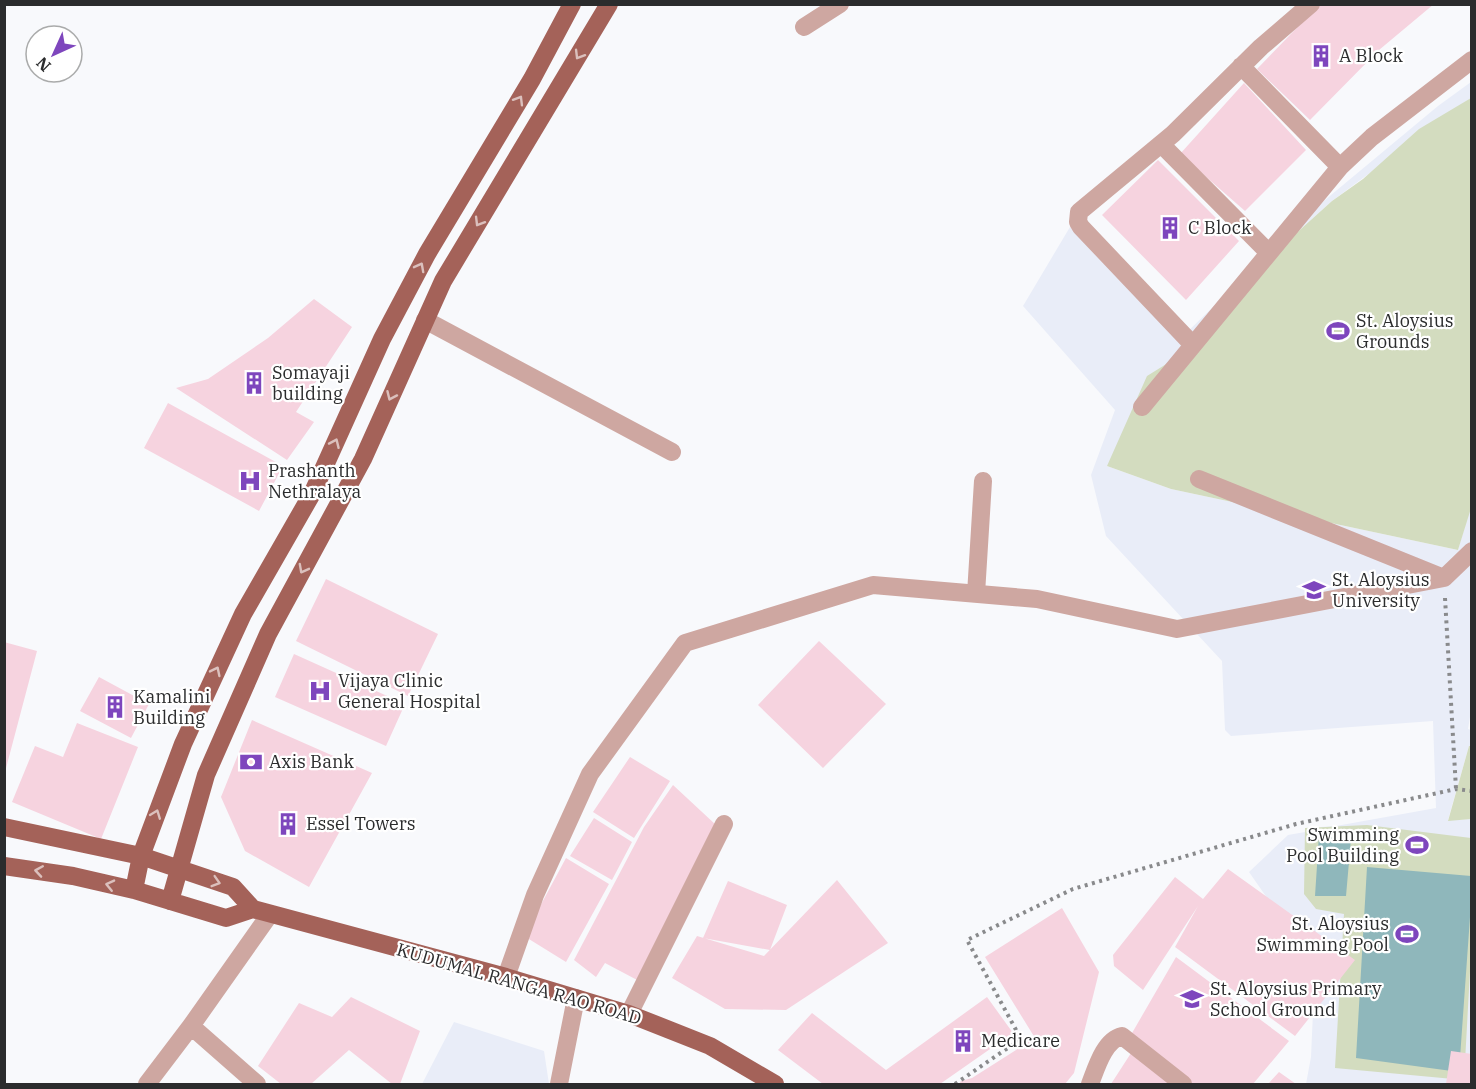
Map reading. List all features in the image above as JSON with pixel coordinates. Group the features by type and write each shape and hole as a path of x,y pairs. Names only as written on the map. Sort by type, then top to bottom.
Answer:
{"main road":[{"path":"134,890 141,856 183,744 243,614 313,492 392,320 427,254 532,79 572,4"},
{"path":"170,902 206,775 268,634 363,459 443,281 609,4"},
{"path":"4,827 141,856 233,887 261,912"},
{"path":"4,866 73,876 134,890 226,918 261,912"},
{"name":"KUDUMAL RANGA RAO ROAD","path":"261,912 506,977 629,1014 710,1046 775,1084"}],"street":[{"path":"804,27 840,4"},
{"path":"1194,345 1078,222 1079,212 1161,144 1241,66 1311,4"},
{"path":"1142,407 1340,167 1372,137 1472,60"},
{"path":"1241,66 1340,167"},
{"path":"1161,144 1269,254"},
{"path":"425,320 672,452"},
{"path":"1199,479 1444,578"},
{"path":"976,594 982,481"},
{"path":"506,977 534,895 590,774 685,643 873,585 1037,598 1177,628 1444,578 1472,550"},
{"path":"629,1014 724,824"},
{"path":"147,1084 191,1026 261,912"},
{"path":"559,1084 576,998"},
{"path":"191,1026 257,1084"},
{"path":"1090,1084 1109,1042 1122,1036 1183,1084"}],"path":[{"path":"1444,578 1456,789"},
{"path":"955,1084 1021,1039 966,940 1073,889 1296,824 1456,789 1472,791"}],"shaded area":[{"name":"St. Aloysius University","path":"1471,82 1471,98 1332,201 1272,255 1107,466 1171,489 1458,550 1471,505 1472,705 1468,729 1471,730 1471,746 1469,746 1448,820 1471,819 1471,1084 1306,1084 1311,1057 1315,967 1249,872 1288,835 1305,832 1305,828 1336,826 1436,808 1433,721 1231,736 1225,730 1222,661 1106,536 1091,475 1115,410 1023,306 1070,227 1181,338 1313,210 1438,106"},
{"path":"454,1022 544,1051 549,1084 422,1084"}],"green space":[{"name":"St. Aloysius Grounds","path":"1471,98 1472,505 1458,550 1171,489 1107,466 1147,376 1184,353 1272,255 1332,201 1363,179 1419,129"},
{"path":"1469,746 1472,746 1471,819 1448,821"},
{"name":"St. Aloysius Swimming Pool","path":"1367,825 1471,838 1471,953 1464,1080 1335,1068 1344,914 1316,909 1304,894 1305,828"}],"water":[{"name":"St. Aloysius Swimming Pool","path":"1319,835 1351,839 1346,896 1315,896"},
{"name":"St. Aloysius Swimming Pool","path":"1367,867 1471,876 1459,1072 1356,1058"}],"building":[{"name":"A Block","path":"1320,4 1434,4 1379,50 1310,120 1257,69"},
{"name":"C Block","path":"1244,83 1306,150 1245,211 1180,154"},
{"name":"C Block","path":"1158,160 1239,241 1186,300 1102,215"},
{"name":"Somayaji building","path":"314,299 352,327 296,412 314,422 287,460 176,388 208,379 268,338"},
{"path":"168,403 283,466 259,511 144,448"},
{"path":"326,579 438,634 408,696 296,641"},
{"path":"819,641 886,704 823,768 758,705"},
{"path":"4,642 37,651 5,772 4,772"},
{"path":"294,654 405,704 386,746 275,697"},
{"name":"Kamalini Building","path":"99,677 149,704 131,738 80,711"},
{"name":"Essel Towers","path":"252,720 372,773 309,887 245,851 221,797"},
{"path":"77,723 138,747 101,839 12,802 35,746 63,757"},
{"path":"630,757 670,781 634,838 593,812"},
{"path":"673,785 716,825 639,981 605,963 596,977 574,960 644,827"},
{"path":"594,818 632,842 612,880 570,856"},
{"path":"566,858 609,884 566,962 524,936"},
{"path":"1228,869 1355,960 1295,1036 1175,947 1198,906 1143,990 1114,966 1113,955 1175,877 1203,899"},
{"path":"837,880 888,943 786,1010 725,1009 672,978 697,936 764,956"},
{"path":"728,881 787,905 770,950 703,938"},
{"path":"1062,908 1099,972 1074,1073 1065,1084 959,1084 1035,1038 985,957"},
{"name":"St. Aloysius Primary School Ground","path":"1176,957 1289,1041 1253,1084 1183,1084 1128,1040"},
{"path":"351,997 420,1031 400,1084 392,1084 349,1050 311,1084 281,1084 258,1066 299,1003 332,1017"},
{"name":"Medicare","path":"987,997 1013,1033 940,1084 823,1084 778,1050 812,1013 886,1070"},
{"path":"1133,1050 1175,1084 1111,1084"},
{"path":"1451,1051 1472,1054 1472,1084 1446,1084"},
{"path":"1279,1072 1296,1084 1268,1084"}],"place":[{"name":"A Block","path":"1321,56"},
{"name":"C Block","path":"1170,228"},
{"name":"St. Aloysius Grounds","path":"1338,331"},
{"name":"Somayaji building","path":"254,383"},
{"name":"Prashanth Nethralaya","path":"250,481"},
{"name":"St. Aloysius University","path":"1314,590"},
{"name":"Vijaya Clinic General Hospital","path":"320,691"},
{"name":"Kamalini Building","path":"115,707"},
{"name":"Axis Bank","path":"251,762"},
{"name":"Essel Towers","path":"288,824"},
{"name":"Swimming Pool Building","path":"1417,845"},
{"name":"St. Aloysius Swimming Pool","path":"1407,934"},
{"name":"St. Aloysius Primary School Ground","path":"1192,999"},
{"name":"Medicare","path":"963,1041"}]}
